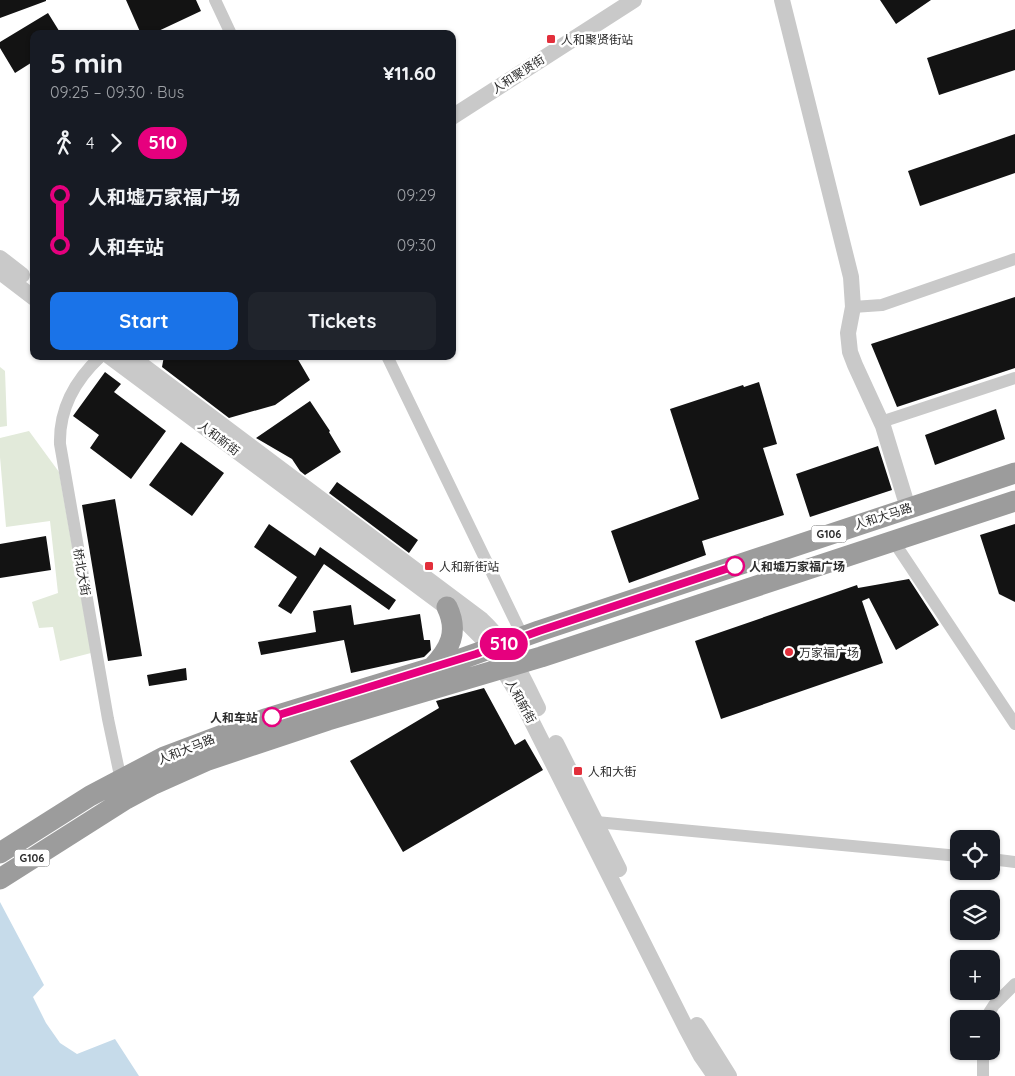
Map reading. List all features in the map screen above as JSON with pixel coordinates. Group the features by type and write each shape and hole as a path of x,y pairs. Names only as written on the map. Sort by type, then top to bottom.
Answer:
{"highway":[{"name":"人和大马路","path":"0,879 65,838 164,757 234,730 506,644 643,596 1015,473"},
{"name":"人和大马路","path":"0,853 50,821 123,789 180,772 244,748 652,621 1015,501"},
{"path":"643,596 652,621"},
{"path":"432,668 446,653 450,639 452,622 447,607"}],"street":[{"path":"215,0 229,30"},
{"path":"782,0 851,277 853,307 848,334 850,352 881,422 908,508"},
{"name":"人和聚贤街","path":"456,114 626,2"},
{"path":"0,258 30,281"},
{"path":"853,307 882,305 1015,259"},
{"path":"0,272 30,295"},
{"name":"桥北大街","path":"97,360 83,375 66,403 59,431 108,719 123,789"},
{"name":"人和新街","path":"114,360 447,607 478,633 506,644"},
{"name":"人和新街","path":"135,360 469,609 506,644 509,666 530,717 686,1028 701,1056 715,1076"},
{"path":"389,360 506,644"},
{"path":"881,422 1015,378"},
{"path":"894,542 1015,724"},
{"name":"人和新街","path":"509,666 596,822 698,1028 729,1076"},
{"path":"596,822 950,855"},
{"path":"1000,860 1015,862"},
{"path":"991,1010 1015,984"},
{"path":"983,1060 983,1076"}],"green space":[{"path":"0,367 5,371 7,426 0,427"},
{"path":"29,431 59,472 91,653 60,661 53,627 39,628 32,602 58,593 50,521 6,527 0,438"}],"water":[{"path":"0,902 44,985 33,997 46,1023 60,1043 77,1054 115,1039 139,1076 0,1076"}],"building":[{"path":"0,0 46,0 46,1 0,18"},
{"path":"126,0 196,0 201,11 161,30 139,30"},
{"path":"880,0 931,0 896,24"},
{"path":"48,13 59,30 30,30 30,64 15,73 0,48 0,42"},
{"path":"1015,29 1015,70 939,95 927,58"},
{"path":"1015,134 1015,173 920,206 908,171"},
{"path":"1015,297 1015,368 897,407 871,344"},
{"path":"163,360 298,360 310,380 275,405 229,418 162,367"},
{"path":"105,372 121,384 114,392 166,431 131,479 90,448 99,435 73,416"},
{"path":"759,382 777,444 763,448 784,515 702,541 706,555 629,583 611,531 699,499 670,409 743,385 744,387"},
{"path":"310,401 330,431 341,452 305,475 292,459 256,438"},
{"path":"996,409 1005,439 935,465 925,435"},
{"path":"181,442 224,473 192,516 149,485"},
{"path":"878,446 892,490 810,517 796,474"},
{"path":"337,482 418,540 409,553 329,493"},
{"path":"115,499 142,656 108,661 82,505"},
{"path":"269,524 315,556 320,547 396,600 389,610 324,564 291,614 278,606 297,577 254,547"},
{"path":"1015,524 1015,602 999,594 980,535"},
{"path":"46,536 51,570 0,578 0,544"},
{"name":"万家福广场","path":"909,579 939,625 896,650 869,598 862,601 883,663 721,719 695,641 857,585 858,588"},
{"path":"351,605 354,625 420,614 424,640 430,640 431,650 424,657 351,673 344,640 261,655 258,642 316,632 313,611"},
{"path":"186,668 187,680 149,686 147,675"},
{"path":"484,688 515,745 525,739 543,770 403,852 350,761 439,708 436,701"}],"bus line":[{"name":"510","path":"272,717 446,664 735,566"}],"place":[{"name":"人和聚贤街站","path":"551,39"},
{"name":"人和新街站","path":"429,566"},
{"name":"人和墟万家福广场","path":"735,566"},
{"name":"万家福广场","path":"789,652"},
{"name":"人和车站","path":"272,717"},
{"name":"人和大街","path":"578,771"}]}
